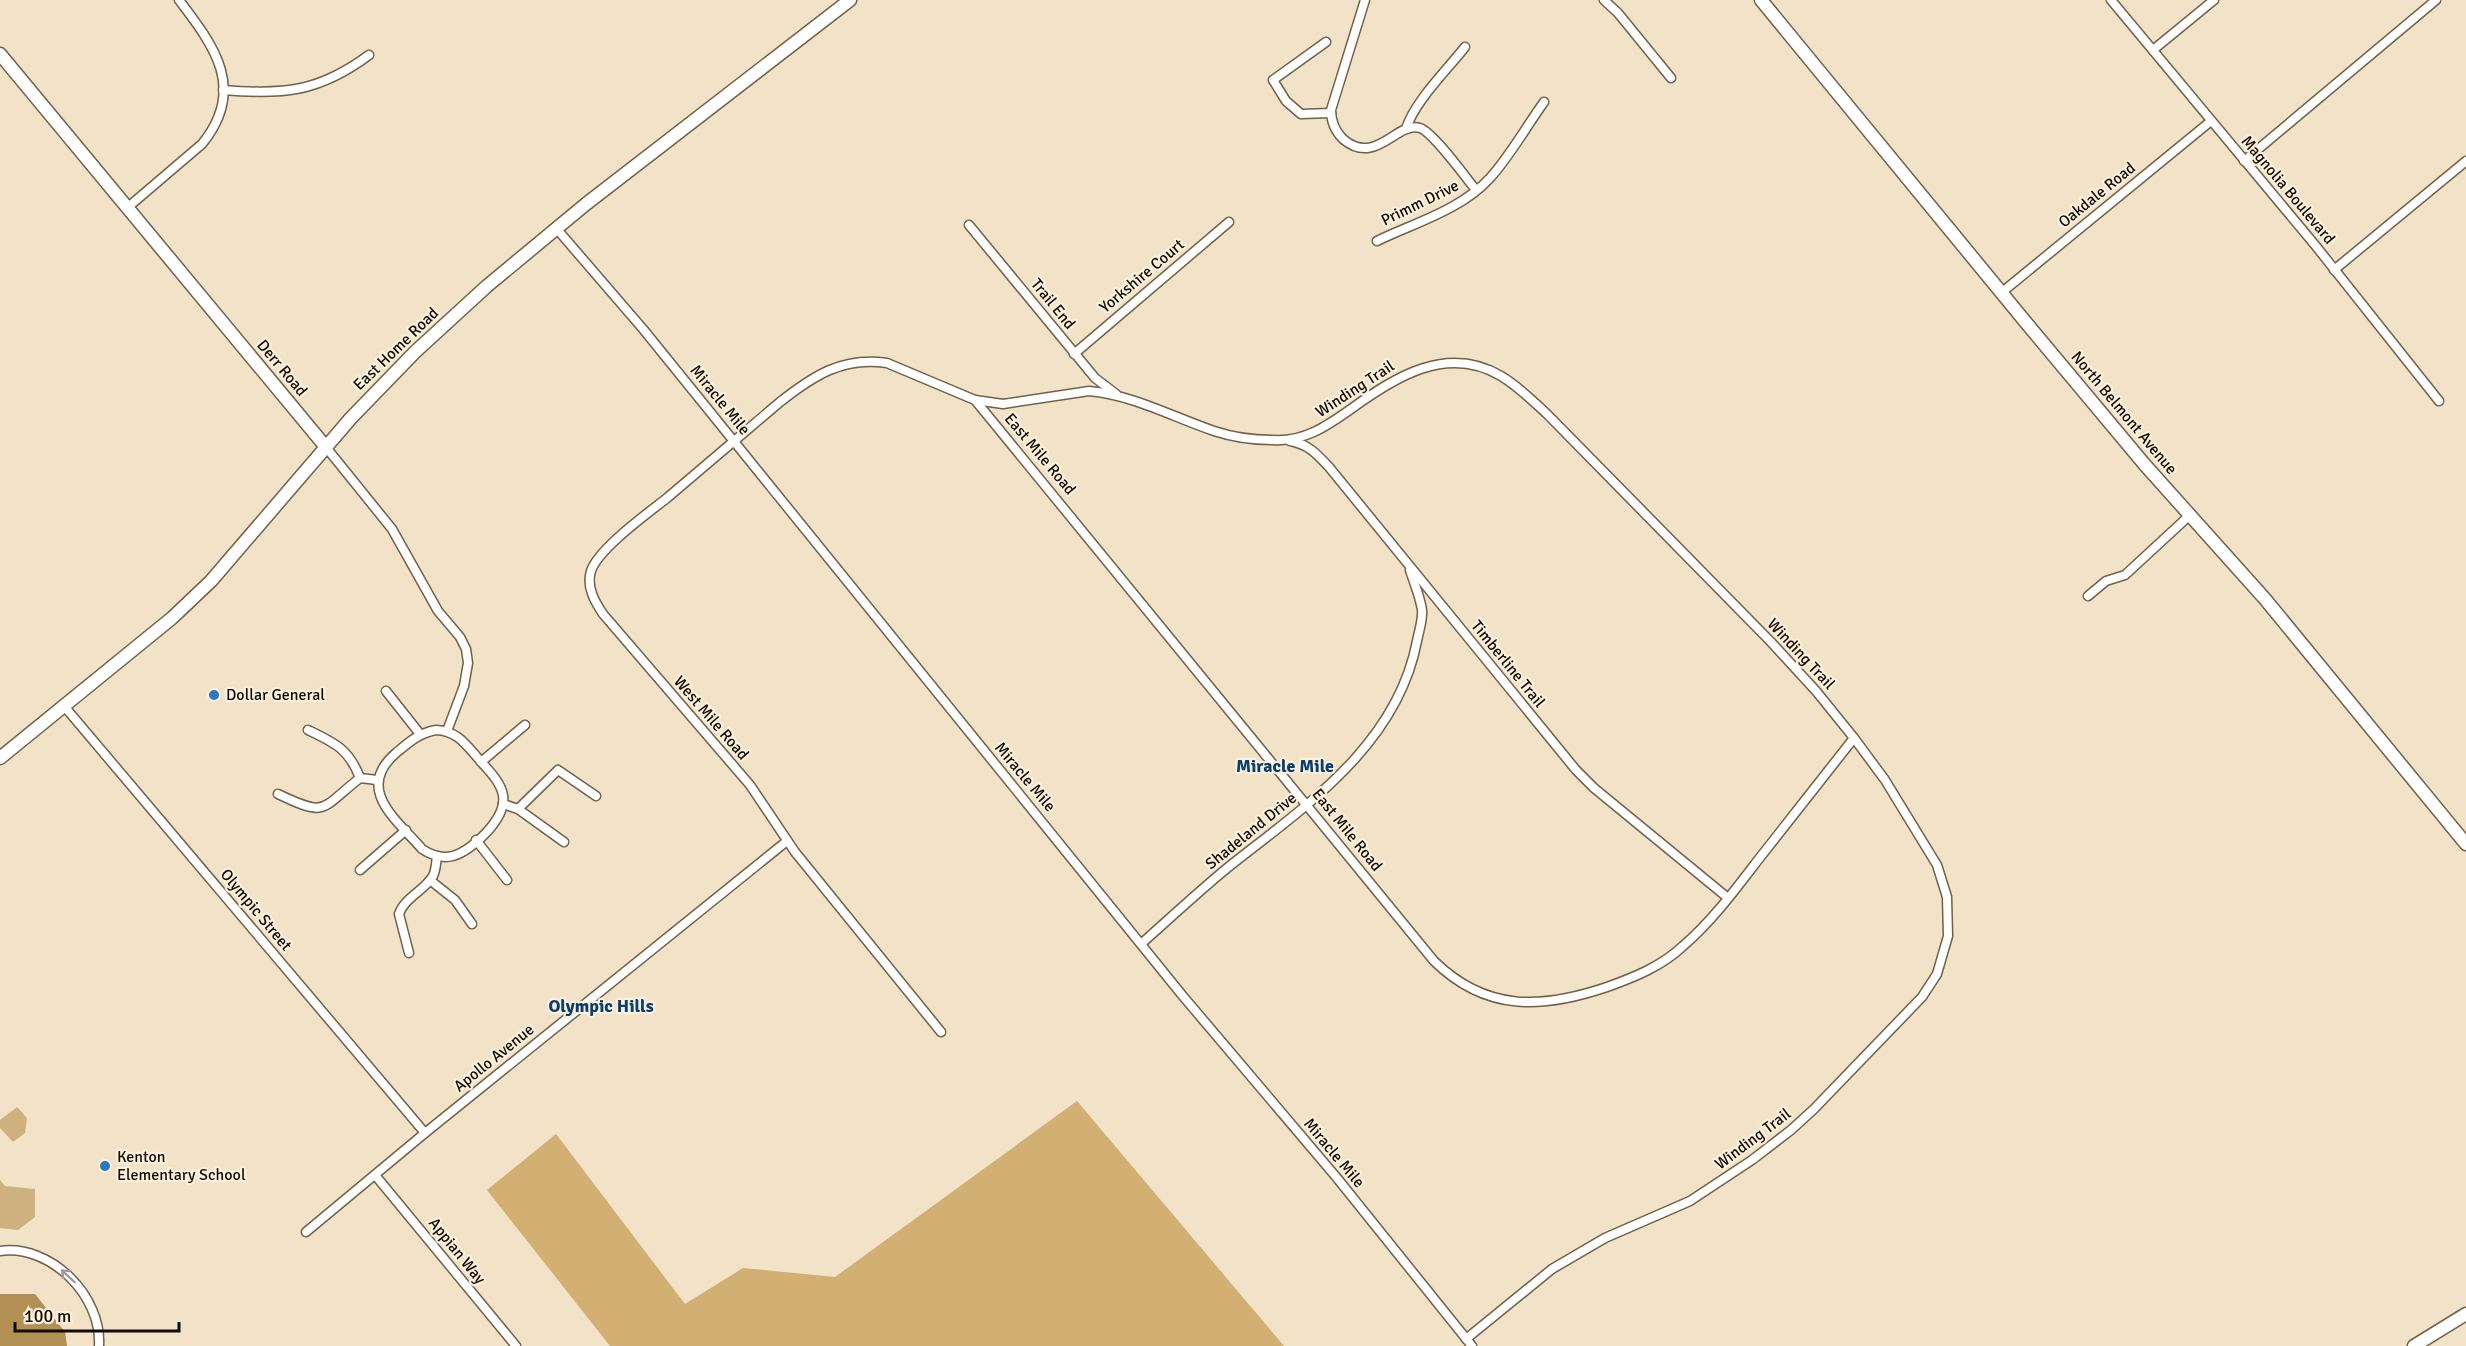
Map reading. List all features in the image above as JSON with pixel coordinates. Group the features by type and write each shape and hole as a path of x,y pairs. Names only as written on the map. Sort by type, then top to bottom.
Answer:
{"street":[{"path":"127,208 182,162 210,134 221,108 222,75 215,51 179,0"},
{"name":"East Home Road","path":"0,758 172,618 211,581 325,446 384,382 435,334 555,228 850,0"},
{"path":"1365,0 1331,113 1336,130 1341,137 1360,147 1379,145 1406,129 1424,99 1465,47"},
{"path":"1604,0 1618,13 1671,78"},
{"name":"North Belmont Avenue","path":"1761,0 2145,465 2265,599 2466,844"},
{"name":"Magnolia Boulevard","path":"2111,0 2439,401"},
{"path":"2153,50 2214,0"},
{"path":"2244,161 2436,0"},
{"path":"1326,42 1273,80 1287,101 1301,114 1331,113"},
{"name":"Derr Road","path":"0,54 392,529 438,611 460,637 466,649 468,663 464,686 447,731"},
{"path":"223,90 256,93 299,90 345,72 369,55"},
{"name":"Primm Drive","path":"1377,241 1462,202 1490,178 1544,102"},
{"name":"Oakdale Road","path":"2001,292 2211,121"},
{"name":"Primm Drive","path":"1406,129 1420,128 1426,131 1476,190"},
{"path":"2334,270 2466,161"},
{"name":"Yorkshire Court","path":"1074,354 1229,222"},
{"name":"Trail End","path":"969,225 1095,378 1119,396"},
{"name":"Miracle Mile","path":"555,228 643,329 1141,944 1337,1178 1469,1343"},
{"name":"East Mile Road","path":"734,441 804,382 835,366 854,362 871,360 887,363 975,400 1434,961 1462,984 1495,998 1529,1003 1546,1002 1594,991 1623,981 1670,958 1700,930 1728,898 1854,738"},
{"name":"Winding Trail","path":"975,400 1003,404 1089,391 1119,396 1216,432 1241,437 1280,440 1312,434 1396,378 1424,367 1443,364 1474,366 1502,377 1547,414 1594,460 1816,691 1854,738 1918,832 1943,881 1947,897 1948,936 1943,957 1932,984 1814,1109 1752,1160 1690,1201 1582,1250 1520,1293 1469,1343"},
{"name":"Timberline Trail","path":"1280,440 1306,445 1316,452 1576,770 1594,788 1728,898"},
{"name":"West Mile Road","path":"734,441 603,553 592,569 590,586 593,596 603,614 750,785 770,812 787,841 941,1032"},
{"path":"2088,596 2106,581 2125,575 2190,515"},
{"name":"Shadeland Drive","path":"1141,944 1224,872 1328,789 1359,755 1383,723 1403,686 1414,654 1422,611 1409,567"},
{"path":"386,691 420,734"},
{"name":"Olympic Street","path":"64,706 425,1133"},
{"path":"481,762 525,725"},
{"path":"308,730 335,743 349,755 360,778"},
{"path":"436,730 447,731 459,737 498,782 503,794 503,804 500,815 493,825 476,840 457,854 437,856 422,849 382,803 377,792 382,768 390,759 420,734 436,730"},
{"path":"518,809 558,770 596,796"},
{"path":"278,794 307,808 316,809 325,807 360,778 378,780"},
{"path":"503,804 518,809 564,842"},
{"path":"360,870 406,830"},
{"path":"476,840 507,880"},
{"name":"Apollo Avenue","path":"306,1232 787,841"},
{"path":"409,953 399,914 401,908 434,874 437,856"},
{"path":"430,880 455,900 472,924"},
{"name":"Appian Way","path":"375,1174 516,1346"},
{"path":"0,1251 8,1250 41,1257 69,1274 89,1300 100,1335 99,1346"},
{"path":"2414,1346 2466,1314"}],"shaded area":[{"path":"1077,1101 1284,1346 610,1346 487,1190 556,1134 685,1304 743,1268 835,1277"},
{"path":"17,1107 27,1118 25,1133 13,1142 0,1128 0,1120"},
{"path":"0,1180 5,1186 35,1189 35,1217 18,1230 0,1228"},
{"path":"0,1294 35,1294 65,1332 67,1346 0,1346"}],"place":[{"name":"Dollar General","path":"214,695"},
{"name":"Kenton Elementary School","path":"105,1166"}],"district":[{"name":"Miracle Mile","path":"1285,766"},
{"name":"Olympic Hills","path":"601,1006"}]}
